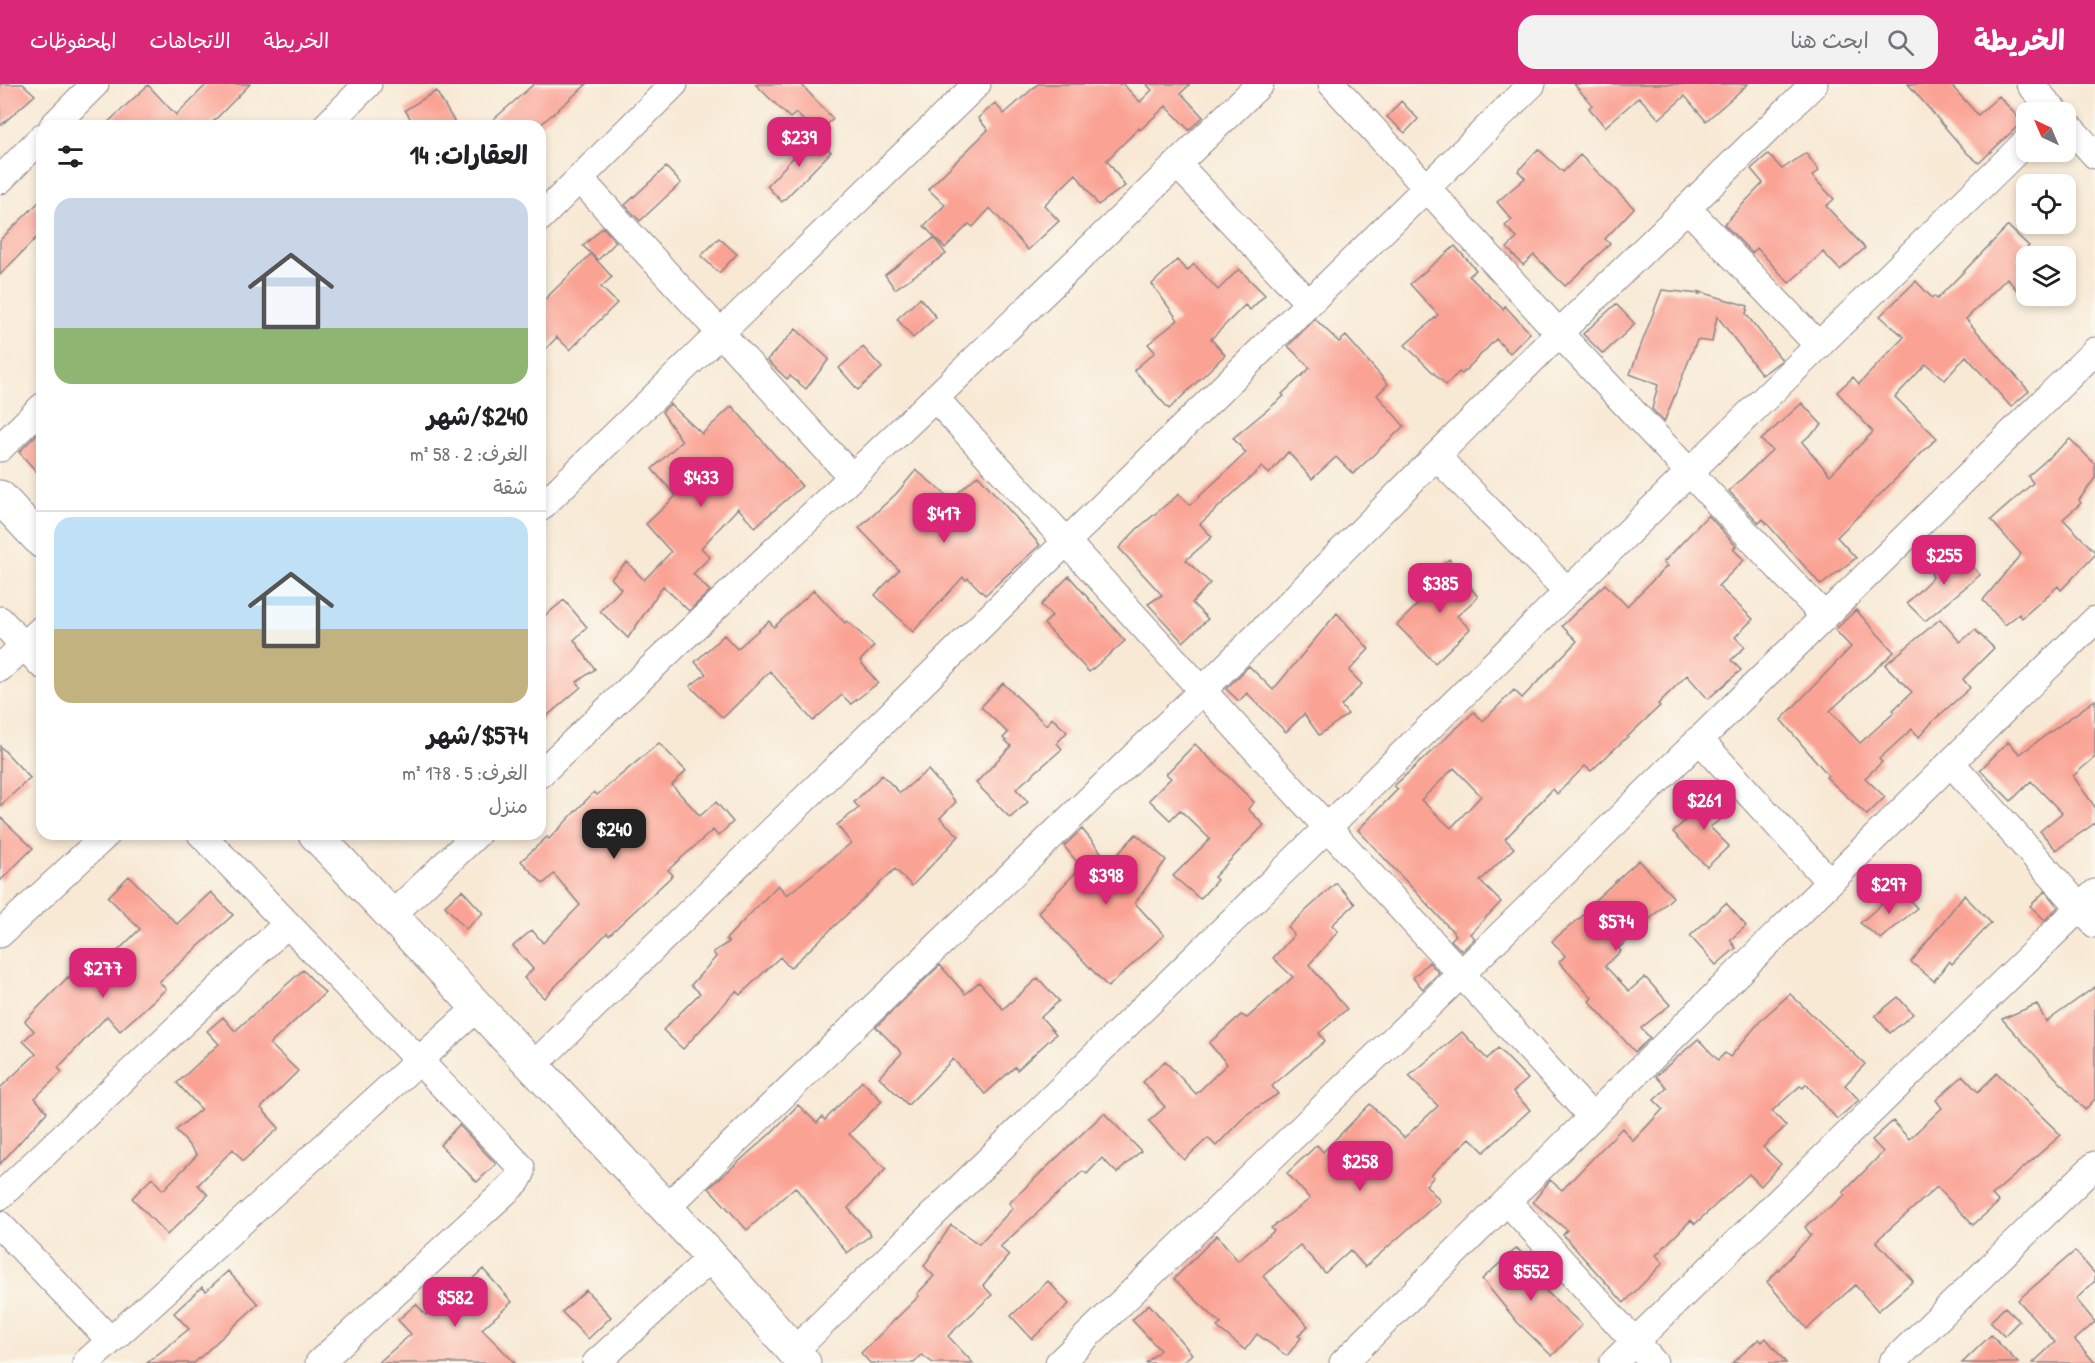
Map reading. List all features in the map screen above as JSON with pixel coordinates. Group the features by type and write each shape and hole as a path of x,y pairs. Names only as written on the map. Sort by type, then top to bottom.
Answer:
{"highway":[{"path":"0,497 36,536"},
{"path":"321,840 712,1257 799,1357"}],"street":[{"path":"59,120 95,84"},
{"path":"332,120 368,84"},
{"path":"546,502 977,84"},
{"path":"546,768 935,398 1260,84"},
{"path":"1332,84 1688,473 1823,615"},
{"path":"533,1066 1068,543 1308,302 1532,84"},
{"path":"666,1208 1202,691 1559,333 1814,84"},
{"path":"2030,84 2046,102"},
{"path":"546,212 671,85"},
{"path":"2076,134 2095,155"},
{"path":"0,180 36,144"},
{"path":"799,1357 1688,473 2016,152"},
{"path":"1177,164 1308,302"},
{"path":"580,178 851,476"},
{"path":"1687,208 1819,346"},
{"path":"1059,1363 1460,975 1823,615 2095,351"},
{"path":"935,398 1591,1116"},
{"path":"0,448 36,413"},
{"path":"1437,456 1568,592"},
{"path":"0,620 36,646 0,668"},
{"path":"1343,1363 2095,620"},
{"path":"1699,738 1829,881"},
{"path":"1613,1363 2090,908 1951,763"},
{"path":"0,933 101,840"},
{"path":"207,840 521,1167 521,1174 319,1363"},
{"path":"392,915 471,840"},
{"path":"0,1196 286,925"},
{"path":"86,1363 478,1007"},
{"path":"1892,1363 2091,1176"},
{"path":"1507,1201 1654,1363"},
{"path":"0,1225 110,1340"},
{"path":"596,1363 712,1257"}],"building":[{"path":"0,84 23,84 35,95 0,126"},
{"path":"207,84 250,84 215,120 110,120 148,85 176,115"},
{"path":"534,84 587,84 546,120 493,120"},
{"path":"755,84 801,84 833,119 817,134 796,113 790,118"},
{"path":"1038,84 1123,84 1140,102 1152,90 1146,84 1190,84 1181,93 1203,117 1189,130 1166,106 1140,130 1139,128 1107,160 1125,186 1098,205 1076,174 1044,205 1059,221 1028,250 990,208 973,227 969,224 945,248 924,226 945,205 928,189 988,130 978,118 995,103 1004,114"},
{"path":"1574,84 1748,84 1706,121 1685,96 1659,119 1639,97 1605,127 1589,108 1592,105"},
{"path":"1908,84 1950,84 1978,115 1999,96 2016,115 2016,128 1979,163 1967,153"},
{"path":"436,91 453,120 411,120 405,110"},
{"path":"1401,101 1418,119 1405,133 1387,117"},
{"path":"815,134 831,152 782,202 767,186"},
{"path":"1538,149 1563,172 1580,155 1634,208 1605,239 1610,244 1565,286 1534,255 1523,265 1507,248 1517,238 1505,226 1512,220 1497,202 1525,178 1518,171"},
{"path":"1806,153 1819,171 1812,176 1834,199 1826,206 1865,248 1840,270 1823,252 1789,283 1757,248 1752,253 1724,224 1763,183 1751,169 1768,154 1782,169"},
{"path":"666,167 681,183 640,221 625,205"},
{"path":"36,205 36,238 0,275 0,240"},
{"path":"2008,226 2029,246 2016,246 2016,289 2007,278 1966,319 2029,391 2011,407 1966,356 1945,380 1926,364 1895,397 1937,438 1837,537 1856,558 1821,585 1763,519 1759,523 1729,491 1772,450 1761,440 1802,403 1822,425 1802,442 1830,475 1873,432 1837,392 1853,377 1859,384 1904,337 1880,316 1916,281 1932,298 1934,296 1937,299"},
{"path":"603,227 616,242 598,260 583,246"},
{"path":"719,238 737,254 719,273 701,256"},
{"path":"934,238 946,254 895,289 885,275"},
{"path":"1455,246 1476,270 1469,276 1503,309 1505,306 1530,333 1510,353 1496,339 1462,374 1459,372 1446,385 1405,345 1438,315 1410,284"},
{"path":"591,254 612,277 601,287 617,303 570,350 557,337 546,349 546,298"},
{"path":"1177,260 1187,271 1194,264 1218,290 1239,269 1265,295 1250,310 1245,305 1211,339 1225,355 1169,409 1134,370 1155,352 1148,344 1178,320 1152,284"},
{"path":"1662,290 1700,294 1697,291 1748,306 1746,314 1782,360 1762,375 1717,316 1712,342 1697,340 1664,422 1652,409 1658,385 1630,374"},
{"path":"920,298 936,317 913,338 897,319"},
{"path":"1616,304 1635,324 1603,354 1583,334"},
{"path":"1315,319 1339,342 1346,336 1388,384 1377,395 1404,426 1353,474 1336,457 1312,479 1288,452 1269,474 1262,467 1200,524 1212,537 1186,560 1210,583 1192,603 1208,619 1183,642 1148,604 1162,595 1119,548 1137,529 1179,494 1190,505 1246,453 1233,438 1284,396 1282,394 1310,368 1288,346"},
{"path":"796,329 829,359 806,389 790,376 787,379 767,360"},
{"path":"863,347 882,368 858,390 839,368"},
{"path":"670,404 702,434 732,406 802,486 755,527 738,508 701,548 710,557 693,574 710,591 689,611 663,586 628,638 600,611 621,589 611,578 627,562 644,580 671,552 646,524 676,496 652,469 682,441 662,412"},
{"path":"36,435 36,471 19,452"},
{"path":"2070,439 2095,464 2095,478 2079,500 2081,503 2063,519 2095,552 2095,555 2061,590 2058,586 2022,618 2019,614 2005,625 1983,600 2021,554 1991,520 2033,483 2028,476"},
{"path":"916,470 951,499 978,475 1040,545 985,595 968,578 966,580 963,577 913,632 875,595 899,570 859,528 896,494"},
{"path":"1708,515 1736,546 1733,549 1744,560 1718,586 1753,619 1735,637 1745,647 1731,660 1741,670 1708,699 1687,675 1658,704 1660,706 1591,771 1585,766 1557,794 1553,789 1505,839 1514,848 1480,881 1501,902 1470,934 1475,938 1462,951 1451,940 1456,935 1358,830 1398,789 1394,786 1474,712 1483,721 1514,690 1522,698 1577,641 1562,626 1605,584 1627,606 1667,566 1663,563","holes":["1454,768 1481,796 1451,828 1421,800"]},
{"path":"1959,550 1980,575 1925,621 1907,603 1933,577 1931,574"},
{"path":"1449,559 1478,597 1457,616 1470,629 1435,663 1397,625 1441,581 1433,573"},
{"path":"1069,576 1125,641 1089,672 1044,624 1052,616 1041,605"},
{"path":"814,590 845,623 847,621 874,646 860,661 878,683 851,704 842,695 813,721 770,671 723,718 690,686 706,674 695,662 724,635 737,649 769,621 774,627"},
{"path":"564,600 587,627 574,640 595,669 577,682 581,687 546,717 546,615"},
{"path":"1856,610 1894,652 1830,711 1860,743 1895,712 1893,710 1912,692 1885,665 1940,619 1960,642 1975,630 1994,648 1963,679 1970,688 1933,721 1919,737 1912,729 1879,759 1882,762 1865,778 1885,797 1867,815 1826,777 1828,775 1781,720 1851,647 1835,630"},
{"path":"1337,613 1369,649 1349,671 1362,684 1341,706 1348,714 1319,735 1304,714 1286,732 1247,693 1239,701 1226,689 1249,666 1273,690"},
{"path":"1003,683 1046,725 1052,718 1067,732 1057,743 1062,749 1016,789 1028,802 1010,818 976,783 1011,746 1003,738 1008,733 981,707"},
{"path":"2095,700 2095,757 2073,776 2095,807 2095,823 2056,850 2040,831 2062,813 2031,781 2011,801 1980,770 2008,742 2020,754"},
{"path":"659,743 686,771 672,785 700,816 716,802 733,822 718,836 713,830 668,870 673,875 609,935 607,933 544,998 524,978 533,969 513,946 532,930 543,943 580,905 554,874 543,884 521,861 547,837 549,839 594,792 597,795"},
{"path":"1195,744 1254,802 1248,809 1264,825 1214,877 1217,880 1200,899 1173,876 1210,839 1180,810 1170,820 1149,800 1171,778 1166,774"},
{"path":"0,746 30,778 0,806"},
{"path":"928,770 956,802 940,818 959,836 912,886 895,869 790,968 780,957 740,995 736,991 683,1049 663,1030 700,993 691,985 716,957 713,952 729,942 726,939 778,885 787,895 851,843 837,825 859,808 854,802 882,775 900,793"},
{"path":"1715,792 1730,813 1710,827 1729,846 1707,867 1673,832"},
{"path":"0,817 33,848 0,881"},
{"path":"1082,829 1110,863 1136,834 1166,860 1135,903 1164,935 1108,987 1038,912 1081,867 1064,846"},
{"path":"1639,860 1673,897 1618,949 1621,951 1605,966 1629,991 1645,977 1670,1005 1641,1028 1650,1038 1635,1052 1589,1001 1592,998 1559,962 1565,956 1552,941 1587,912 1584,910"},
{"path":"129,876 177,924 211,892 233,915 159,982 166,989 120,1031 107,1016 58,1068 62,1072 35,1098 47,1112 0,1164 0,1088 36,1054 23,1041 34,1031 25,1021 68,977 80,988 140,929 108,897"},
{"path":"1336,883 1355,904 1332,925 1338,931 1309,965 1347,1009 1319,1033 1325,1041 1272,1086 1278,1094 1247,1114 1216,1146 1208,1138 1184,1160 1149,1121 1165,1107 1143,1082 1165,1061 1196,1094 1227,1064 1209,1043 1241,1015 1247,1018 1293,977 1273,958 1294,935 1288,927"},
{"path":"1899,889 1917,908 1881,939 1860,923"},
{"path":"462,890 483,913 466,929 445,906"},
{"path":"2045,891 2058,907 2045,920 2030,906"},
{"path":"1964,895 1991,923 1952,964 1949,961 1934,981 1911,962"},
{"path":"1726,903 1746,926 1730,940 1736,948 1716,965 1690,936"},
{"path":"1429,962 1439,973 1423,989 1413,978"},
{"path":"940,965 965,994 979,982 1003,1009 1038,978 1059,1001 1041,1017 1056,1034 1017,1070 1015,1067 985,1094 953,1059 908,1105 879,1077 902,1053 876,1027"},
{"path":"303,970 325,993 270,1044 298,1071 261,1108 279,1128 243,1161 233,1149 198,1185 208,1195 167,1235 132,1198 152,1178 163,1190 197,1155 176,1130 201,1109 177,1083 219,1044 207,1031 223,1017 235,1031"},
{"path":"2095,987 2095,1099 2085,1110 2002,1019 2037,1004 2046,1022"},
{"path":"1790,994 1865,1064 1845,1085 1859,1100 1837,1119 1806,1084 1803,1088 1800,1086 1772,1111 1786,1126 1763,1147 1781,1164 1761,1186 1749,1174 1695,1224 1691,1220 1656,1255 1663,1263 1624,1303 1563,1235 1567,1230 1533,1202 1550,1180 1562,1190 1622,1128 1633,1141 1663,1109 1654,1100 1667,1088 1656,1076 1698,1039 1718,1060 1725,1053 1730,1057 1762,1019"},
{"path":"1898,997 1913,1014 1890,1033 1875,1016"},
{"path":"1462,1032 1487,1059 1498,1048 1528,1079 1513,1092 1530,1110 1484,1152 1470,1138 1431,1175 1434,1177 1426,1185 1440,1201 1365,1267 1350,1250 1325,1273 1300,1245 1263,1276 1308,1326 1298,1336 1301,1338 1287,1356 1257,1334 1245,1350 1217,1327 1221,1324 1174,1279 1217,1235 1238,1261 1274,1231 1271,1228 1310,1199 1287,1173 1317,1145 1323,1152 1370,1104 1404,1138 1438,1106 1409,1076"},
{"path":"1997,1073 2061,1135 1992,1195 1999,1202 1973,1225 1937,1187 1876,1241 1913,1281 1878,1311 1855,1285 1807,1329 1767,1282 1811,1235 1805,1227 1845,1195 1843,1193 1883,1152 1872,1140 1893,1121 1909,1139 1942,1108 1936,1100 1963,1076 1978,1092"},
{"path":"862,1081 882,1101 849,1134 886,1169 848,1208 871,1235 847,1253 795,1187 747,1230 709,1188 770,1134 798,1105 817,1123 822,1117 825,1120"},
{"path":"1104,1113 1141,1151 1117,1173 1102,1158 1087,1174 1083,1171 1000,1247 1009,1255 983,1285 992,1295 948,1336 973,1363 933,1363 922,1355 914,1363 870,1363 861,1353 919,1296 917,1294 934,1276 924,1266 951,1225 979,1244 1013,1208 1009,1203"},
{"path":"459,1125 496,1164 477,1182 440,1145"},
{"path":"1517,1248 1550,1285 1545,1290 1582,1325 1552,1356 1518,1323 1482,1279"},
{"path":"2075,1251 2095,1274 2095,1281 2076,1299 2095,1322 2075,1340 2095,1363 2033,1363 2055,1342 2018,1300"},
{"path":"483,1269 512,1302 482,1329 515,1363 378,1363 411,1334 398,1320 416,1304 426,1315 445,1298 448,1301"},
{"path":"228,1271 258,1304 194,1363 147,1363 189,1329 174,1313 202,1287 206,1291"},
{"path":"1048,1281 1069,1304 1032,1339 1011,1316"},
{"path":"586,1290 611,1317 588,1339 562,1312"},
{"path":"1149,1304 1192,1354 1182,1363 1146,1363 1160,1350 1132,1320"},
{"path":"2005,1307 2019,1321 2004,1336 1990,1322"},
{"path":"1991,1335 2018,1363 1962,1363"},
{"path":"1766,1338 1786,1363 1732,1363 1759,1339 1762,1342"}]}
